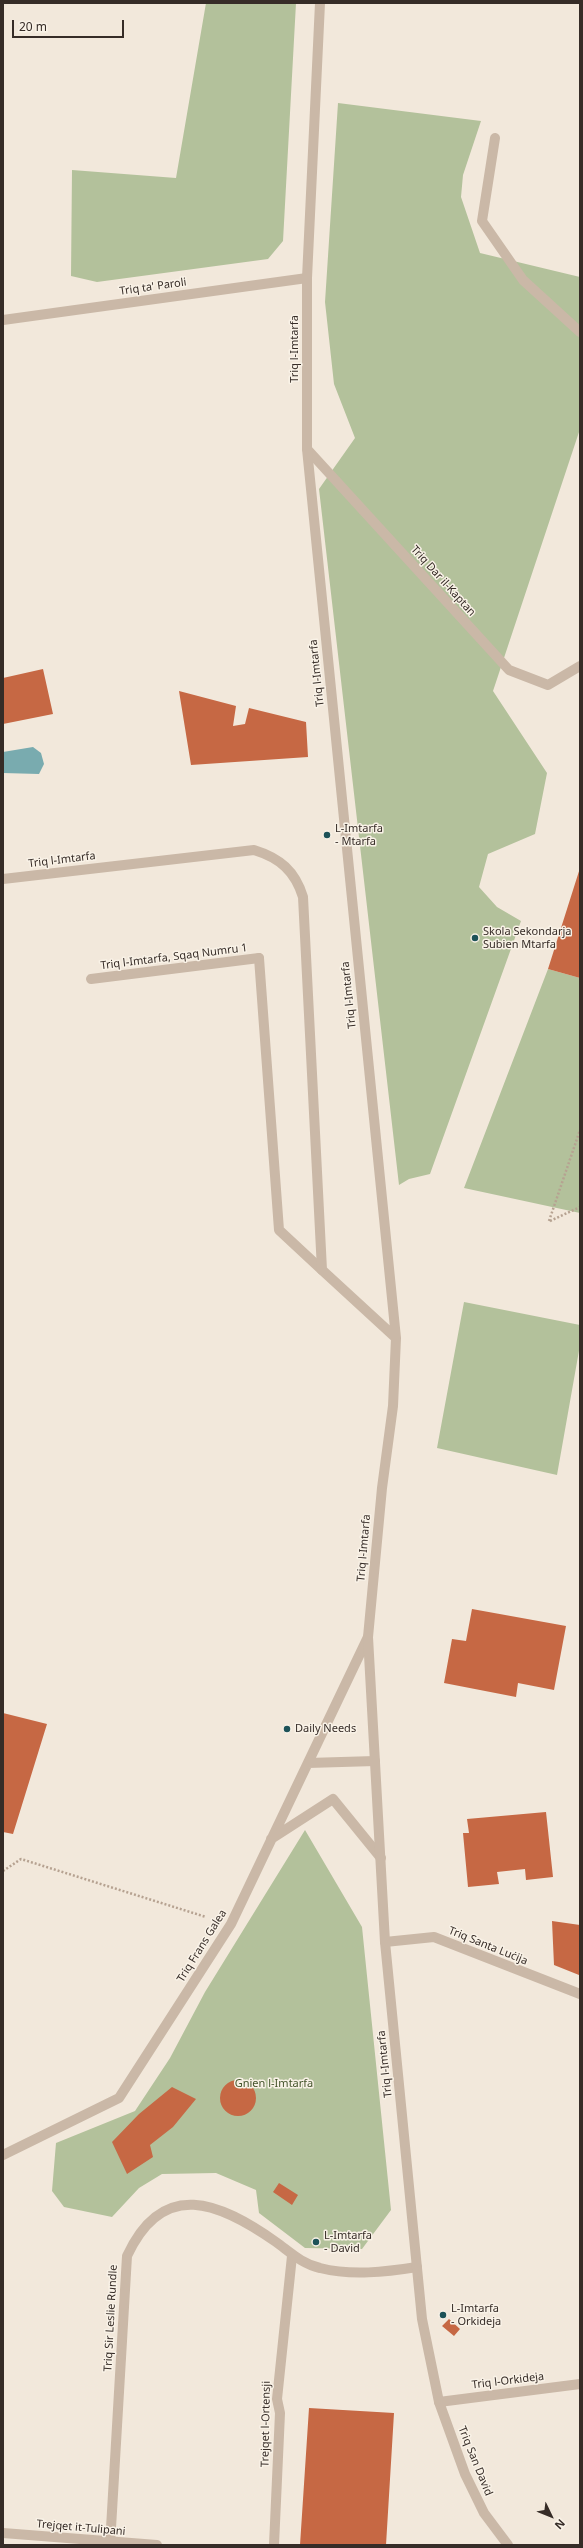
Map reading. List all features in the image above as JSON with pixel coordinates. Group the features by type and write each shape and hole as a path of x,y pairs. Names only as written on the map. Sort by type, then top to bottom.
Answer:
{"street":[{"name":"Triq l-Imtarfa","path":"320,3 307,278 307,449 396,1338 393,1406 382,1488 368,1637 385,1942 422,2319 440,2402"},
{"path":"495,138 482,221 523,280 580,332"},
{"name":"Triq ta' Paroli","path":"3,320 307,278"},
{"name":"Triq Dar il-Kaptan","path":"307,449 509,670 548,685 580,666"},
{"name":"Triq l-Imtarfa","path":"3,879 254,850 272,856 298,880 303,897 322,1270"},
{"name":"Triq l-Imtarfa, Sqaq Numru 1","path":"91,979 259,958 279,1230 322,1270"},
{"path":"322,1270 396,1338"},
{"name":"Triq Frans Galea","path":"3,2156 119,2098 232,1924 368,1637"},
{"path":"308,1763 375,1761"},
{"path":"271,1839 333,1798 380,1858"},
{"name":"Triq Santa Luċija","path":"385,1942 434,1937 580,1994"},
{"name":"Triq Sir Leslie Rundle","path":"110,2544 127,2256 135,2238 148,2221 166,2208 186,2203 207,2207 231,2215 276,2242 292,2256 320,2268 376,2273 417,2267"},
{"name":"Trejqet l-Ortensji","path":"274,2545 280,2413 276,2399 292,2256"},
{"name":"Triq l-Orkideja","path":"440,2402 580,2384"},
{"name":"Triq San David","path":"440,2402 465,2474 484,2513 508,2545"},
{"name":"Trejqet it-Tulipani","path":"3,2532 110,2544 157,2545"}],"path":[{"path":"580,1130 549,1221 580,1206"},
{"path":"3,1871 21,1859 232,1924"}],"green space":[{"path":"206,3 296,3 283,241 268,259 97,282 71,276 72,170 176,178"},
{"path":"338,103 481,121 463,175 461,197 480,253 580,277 580,429 493,691 547,773 535,834 488,854 479,887 497,907 521,921 430,1174 409,1179 399,1185 319,489 355,438 334,384 325,302"},
{"path":"548,969 580,978 580,1213 464,1188"},
{"path":"464,1302 580,1325 580,1345 557,1475 437,1448"},
{"name":"Gnien l-Imtarfa","path":"305,1830 362,1927 391,2210 362,2249 305,2248 259,2213 256,2190 216,2173 162,2174 139,2188 112,2217 64,2207 52,2191 56,2143 135,2111 170,2058 205,1992"}],"water":[{"path":"33,747 41,753 44,764 39,774 3,773 3,752"}],"building":[{"path":"43,669 53,714 3,724 3,678"},
{"path":"179,691 236,706 233,726 245,724 249,708 306,722 308,757 191,765"},
{"path":"580,868 580,978 548,969"},
{"path":"472,1609 566,1626 554,1690 518,1683 516,1697 444,1683 452,1639 466,1641"},
{"path":"3,1713 47,1724 13,1834 3,1832"},
{"path":"546,1812 553,1877 526,1880 525,1869 497,1872 499,1884 468,1887 463,1833 469,1833 467,1819"},
{"path":"552,1921 580,1925 579,1975 554,1965"},
{"path":"235,2080 241,2080 251,2085 256,2098 251,2111 241,2116 235,2116 225,2111 220,2101 220,2095 225,2085"},
{"path":"172,2087 196,2099 173,2127 150,2145 153,2157 127,2174 112,2142 139,2114"},
{"path":"279,2183 298,2195 292,2205 273,2192"},
{"path":"449,2319 460,2329 454,2336 442,2326"},
{"path":"309,2408 394,2413 386,2545 300,2545"}],"place":[{"name":"L-Imtarfa - Mtarfa","path":"327,835"},
{"name":"Skola Sekondarja Subien Mtarfa","path":"475,938"},
{"name":"Daily Needs","path":"287,1729"},
{"name":"L-Imtarfa - David","path":"316,2242"},
{"name":"L-Imtarfa - Orkideja","path":"443,2315"}]}
